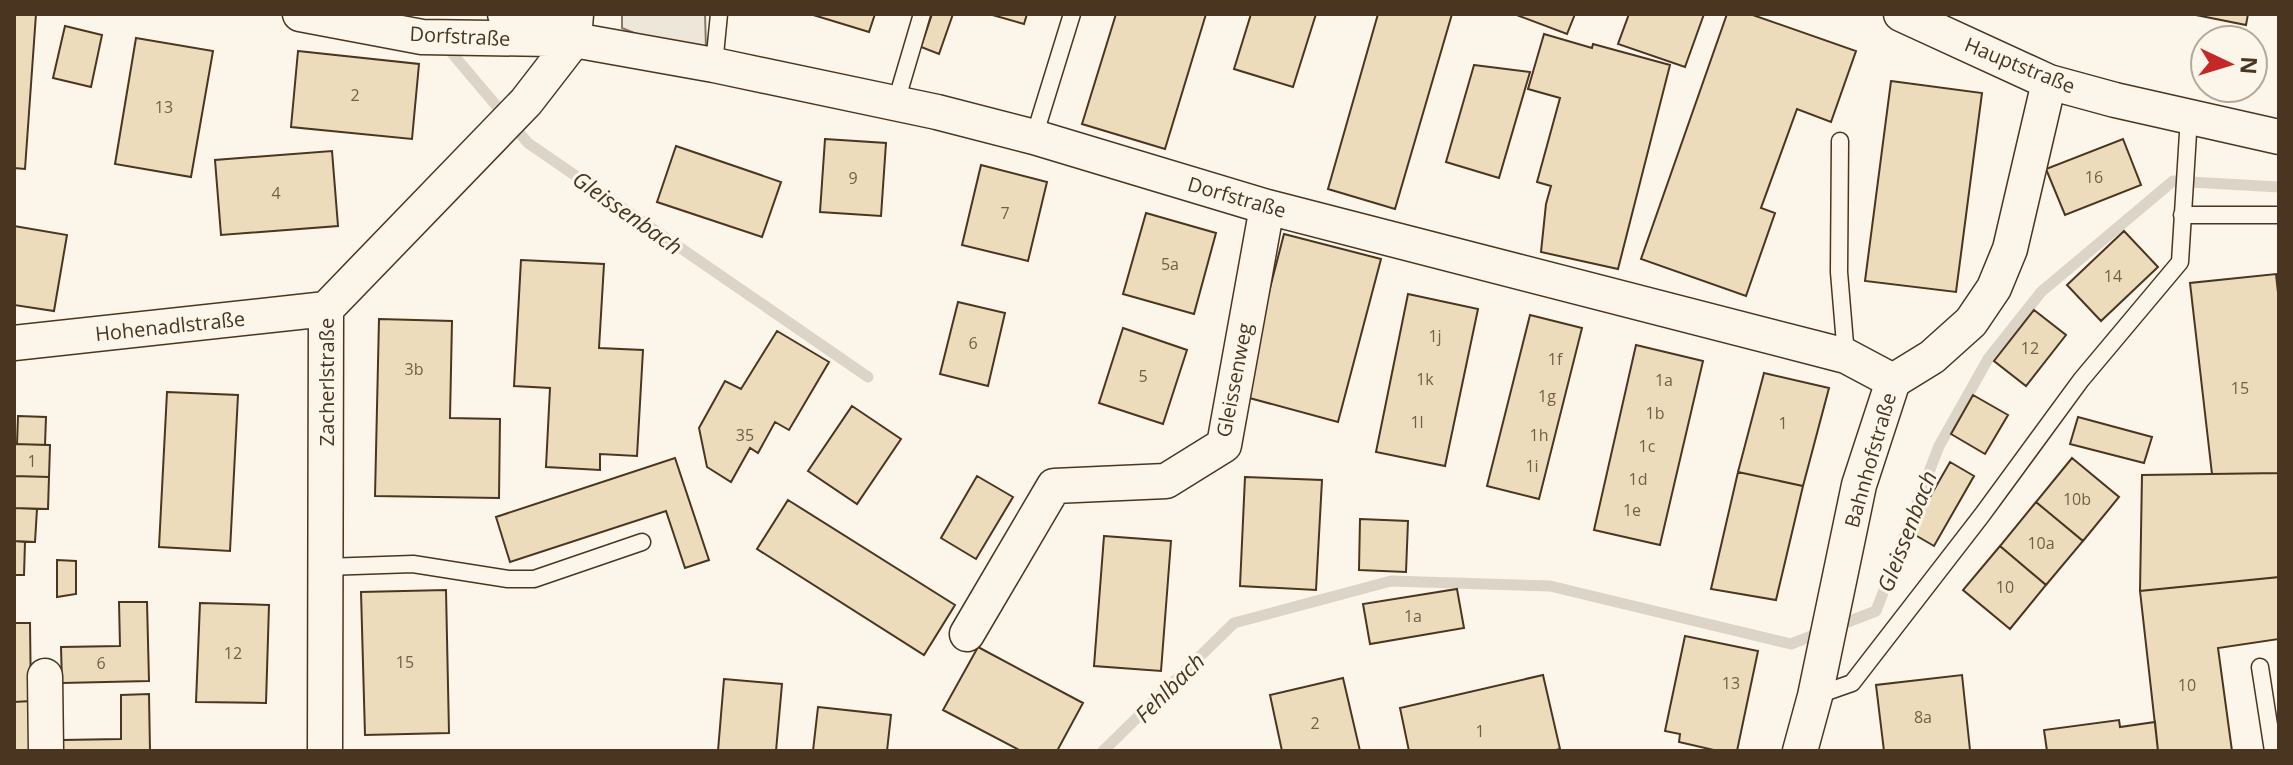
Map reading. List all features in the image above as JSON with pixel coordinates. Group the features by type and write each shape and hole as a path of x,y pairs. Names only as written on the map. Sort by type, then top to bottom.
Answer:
{"street":[{"name":"Dorfstraße","path":"300,14 422,37 460,39 575,27"},
{"name":"Dorfstraße","path":"505,14 575,27 714,65 896,102 1034,137 1267,207 1846,356 1893,381"},
{"name":"Hauptstraße","path":"1909,16 2049,82 2279,137"},
{"name":"Zacherlstraße","path":"325,751 326,309 526,102 575,27"},
{"name":"Bahnhofstraße","path":"1800,751 1815,696 1859,485 1893,381 1932,357 1971,322 1994,288 2010,249 2049,82"},
{"name":"Gleissenweg","path":"967,634 1054,486 1166,481 1224,445 1267,207"},
{"name":"Hohenadlstraße","path":"14,343 326,309"},
{"path":"45,676 46,751"}],"lane":[{"path":"714,65 719,14"},
{"path":"896,102 922,14"},
{"path":"1034,137 1072,14"},
{"path":"1815,696 1852,683 1982,515 2081,380 2180,262 2189,117"},
{"path":"1840,141 1839,272 1846,356"},
{"path":"2182,215 2279,215"},
{"path":"325,567 413,564 508,579 534,579 642,542"},
{"path":"2260,667 2273,751"}],"shaded area":[{"path":"622,14 705,14 706,49 661,44 622,28"}],"building":[{"path":"14,14 36,14 25,169 14,168"},
{"path":"810,14 875,14 869,32"},
{"path":"932,14 953,14 939,54 921,47"},
{"path":"989,14 1027,14 1024,24"},
{"path":"1116,14 1206,14 1165,149 1082,124"},
{"path":"1251,14 1316,14 1293,87 1234,69"},
{"path":"1378,14 1452,14 1395,209 1328,189"},
{"path":"1514,14 1575,14 1567,34"},
{"path":"1629,14 1704,14 1685,67 1618,44"},
{"path":"1727,14 1750,14 1856,51 1831,122 1797,109 1761,208 1775,213 1746,296 1641,259"},
{"path":"2191,14 2248,14 2246,24"},
{"path":"65,26 102,35 91,87 53,78"},
{"path":"1544,34 1670,65 1618,269 1541,252 1551,186 1537,182 1560,98 1528,89"},
{"path":"136,38 213,51 191,177 115,164"},
{"path":"298,51 419,64 412,139 291,127"},
{"path":"1474,65 1530,72 1499,178 1446,162"},
{"path":"1891,81 1982,93 1956,292 1865,281"},
{"path":"825,139 886,143 881,216 820,212"},
{"path":"2123,139 2141,185 2065,215 2046,169"},
{"path":"676,146 781,182 762,237 657,202"},
{"path":"332,151 338,226 221,235 215,160"},
{"path":"981,165 1047,182 1028,261 962,245"},
{"path":"1146,213 1216,233 1194,314 1123,294"},
{"path":"14,226 67,235 54,311 14,305"},
{"path":"2124,231 2158,267 2101,321 2067,285"},
{"path":"1284,234 1381,259 1338,422 1242,396"},
{"path":"521,260 604,264 599,348 643,350 637,456 600,454 600,470 546,467 550,388 514,386"},
{"path":"2276,274 2279,302 2279,473 2212,474 2190,283"},
{"path":"1408,294 1478,309 1445,466 1376,452"},
{"path":"958,302 1005,313 988,386 940,374"},
{"path":"2034,310 2066,335 2026,386 1994,361"},
{"path":"1530,315 1582,328 1539,499 1487,486"},
{"path":"379,319 452,321 450,418 500,419 499,498 375,496"},
{"path":"1123,328 1187,350 1163,424 1099,403"},
{"path":"777,331 829,362 789,430 775,422 758,453 750,448 731,482 707,467 699,428 725,381 741,389"},
{"path":"1636,345 1703,361 1660,545 1594,530"},
{"path":"1764,373 1829,388 1803,486 1738,472"},
{"path":"167,392 238,395 230,551 159,547"},
{"path":"1973,395 2008,415 1985,454 1951,434"},
{"path":"852,406 901,439 857,504 808,471"},
{"path":"18,416 46,417 45,445 17,444"},
{"path":"2078,417 2152,437 2144,463 2070,444"},
{"path":"14,444 50,445 49,477 14,476"},
{"path":"675,458 709,560 685,568 666,511 510,562 496,517"},
{"path":"2072,458 2119,497 2083,541 2036,502"},
{"path":"1950,462 1974,476 1934,546 1910,532"},
{"path":"1738,472 1803,486 1776,600 1711,589"},
{"path":"2279,473 2279,577 2140,591 2142,475"},
{"path":"14,476 49,477 48,509 14,508"},
{"path":"977,476 1013,497 976,559 941,538"},
{"path":"1245,477 1322,480 1316,590 1240,586"},
{"path":"788,500 955,605 924,655 757,549"},
{"path":"2036,502 2083,541 2046,585 2000,546"},
{"path":"14,508 37,509 35,542 14,541"},
{"path":"1360,519 1408,521 1406,572 1359,570"},
{"path":"1104,536 1171,541 1161,671 1094,666"},
{"path":"14,541 25,542 24,575 14,575"},
{"path":"2000,546 2046,585 2010,629 1963,590"},
{"path":"57,560 76,561 76,594 57,597"},
{"path":"2279,577 2279,639 2218,648 2232,751 2158,751 2140,591"},
{"path":"1457,589 1464,628 1370,644 1363,604"},
{"path":"446,590 449,733 365,735 361,592"},
{"path":"119,602 147,602 149,681 62,683 61,647 120,646"},
{"path":"200,603 269,605 266,703 196,702"},
{"path":"14,623 30,623 31,701 14,702"},
{"path":"1685,636 1758,651 1737,751 1718,751 1679,742 1680,734 1665,731"},
{"path":"978,647 1083,703 1057,751 1021,751 943,710"},
{"path":"1543,675 1560,749 1409,751 1400,708"},
{"path":"1962,675 1970,750 1884,751 1876,685"},
{"path":"1343,678 1360,751 1282,751 1270,695"},
{"path":"724,679 782,684 776,751 718,751"},
{"path":"149,694 150,751 63,751 63,740 121,739 121,695"},
{"path":"31,701 32,751 14,751 14,702"},
{"path":"818,707 891,715 887,751 813,751"},
{"path":"2119,720 2120,727 2155,722 2158,751 2047,751 2044,730"}],"waterway":[{"name":"Gleissenbach","path":"445,45 528,143 868,377"},
{"name":"Gleissenbach","path":"1103,751 1234,623 1391,581 1550,586 1791,644 1876,611 1939,446 1988,359 2041,292 2173,181 2279,187"}],"water label":[{"name":"Fehlbach","path":"1169,687"}]}
